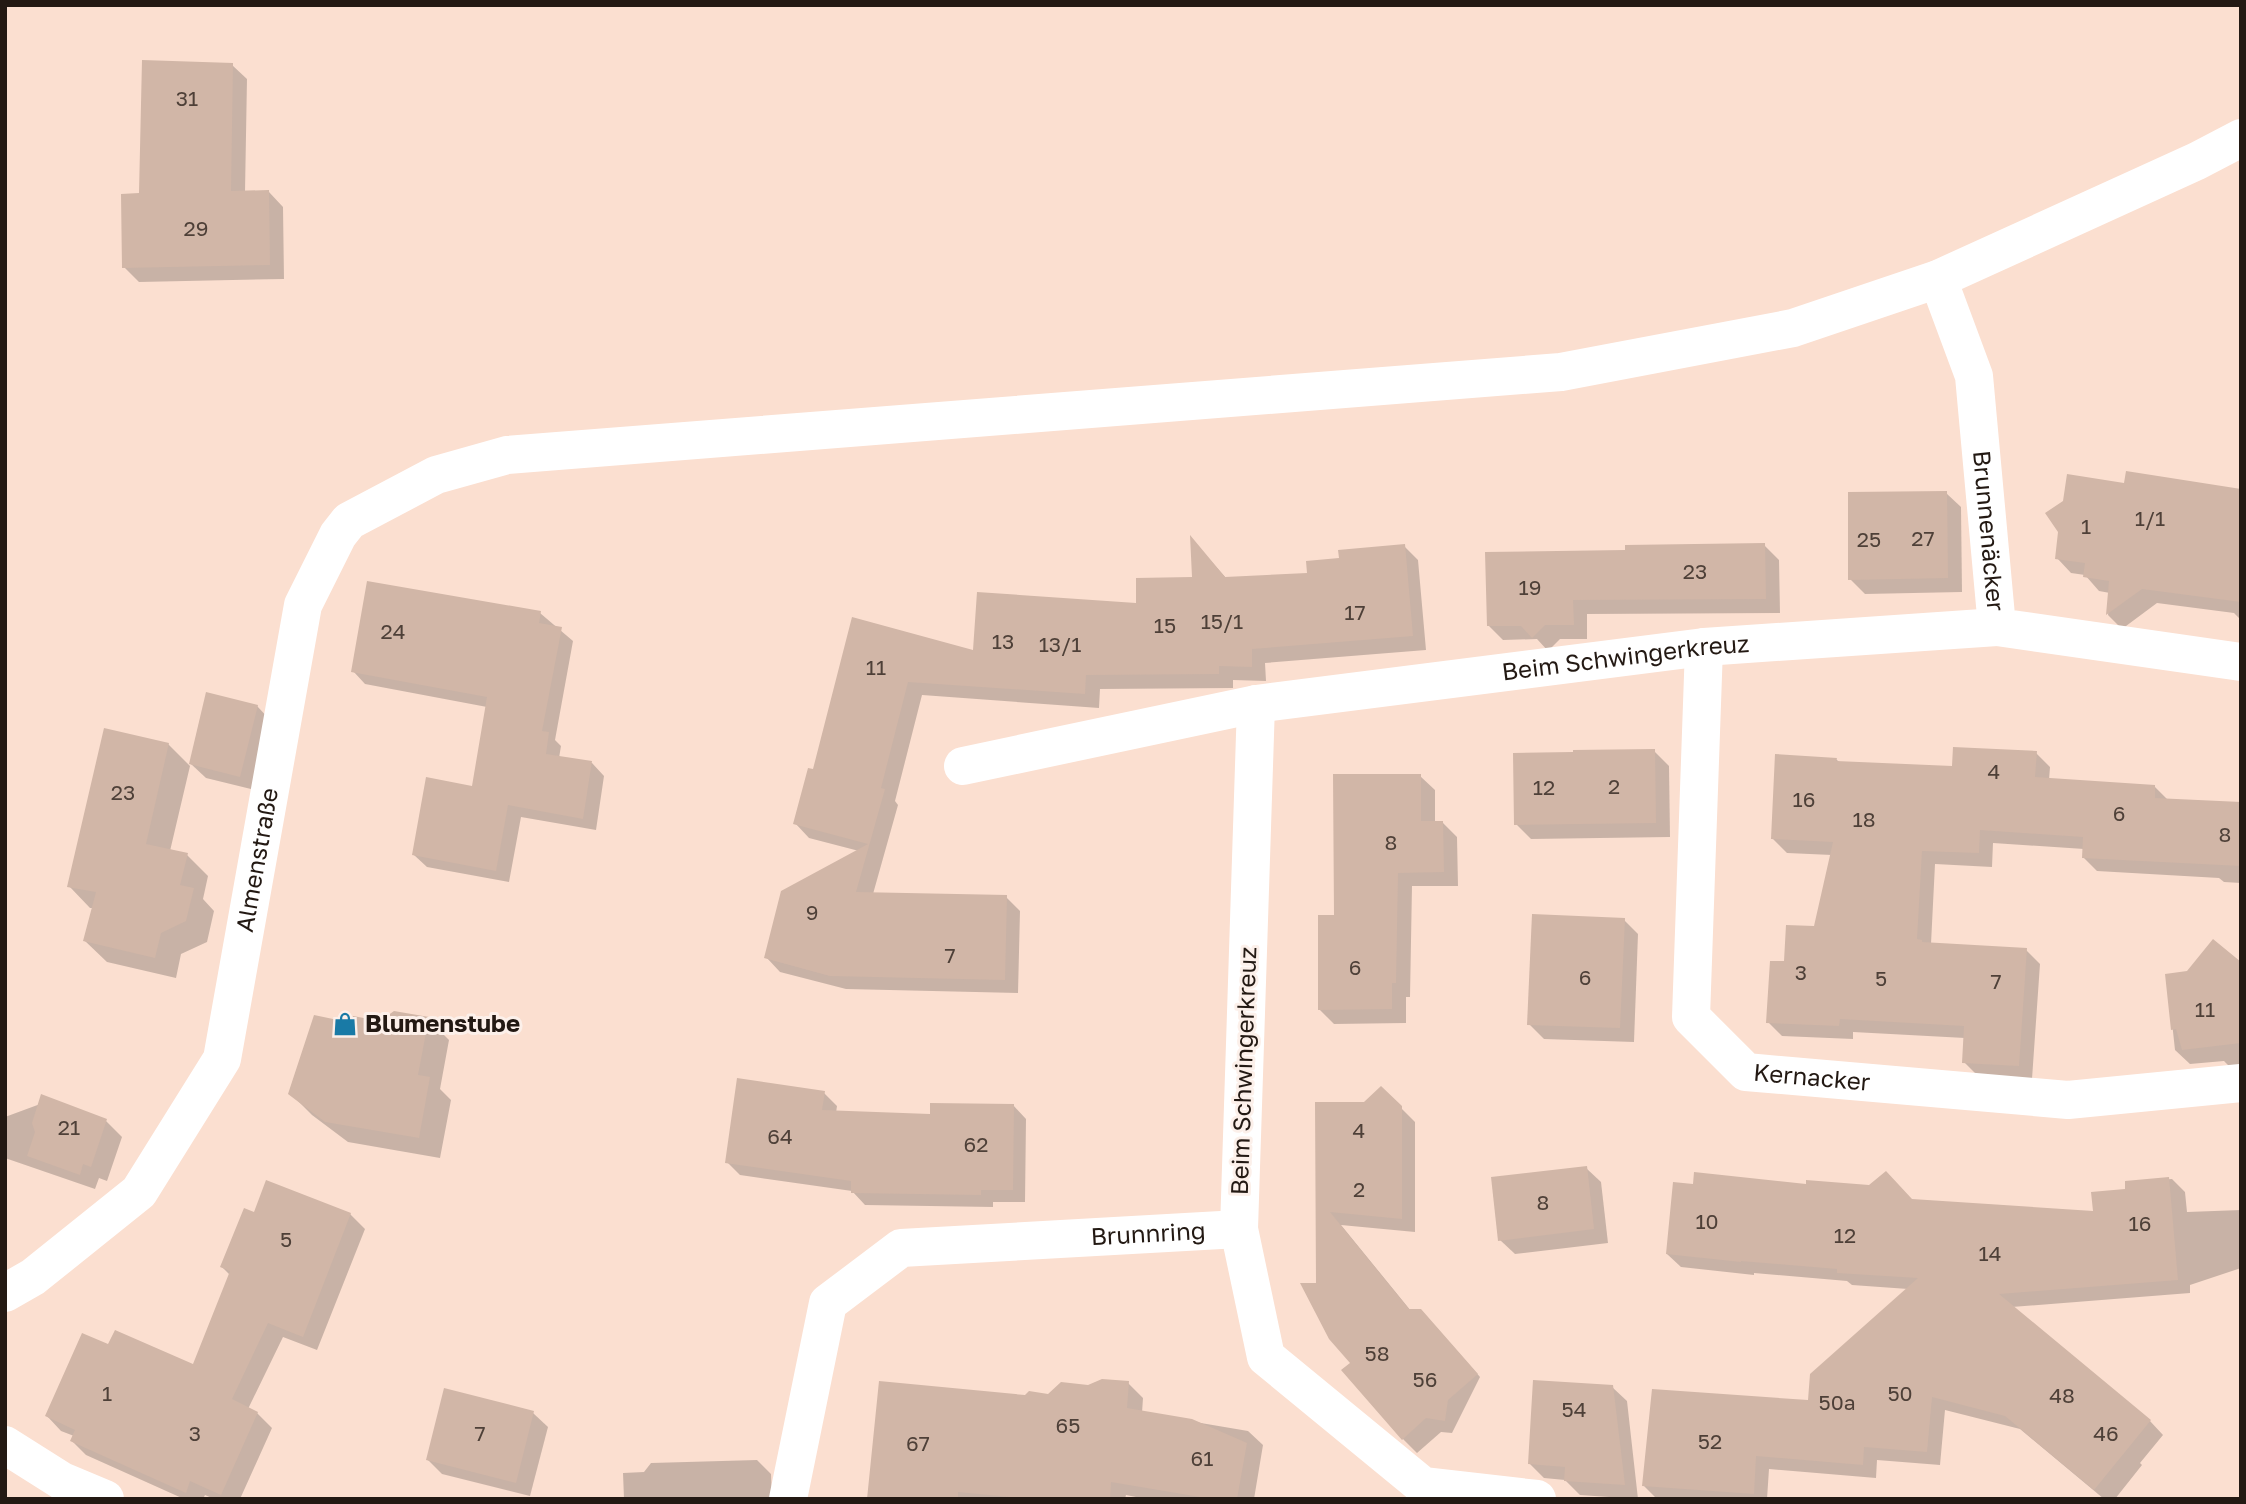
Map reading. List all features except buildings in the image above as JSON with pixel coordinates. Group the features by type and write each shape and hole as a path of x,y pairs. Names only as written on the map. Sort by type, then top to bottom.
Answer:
{"street":[{"name":"Almenstraße","path":"5,1293 33,1277 139,1192 222,1059 303,605 338,536 349,521 436,474 507,455 1561,372 1793,328 1938,279 2197,161 2241,138"},
{"name":"Brunnenäcker","path":"1938,279 1974,376 1997,627 2241,662"},
{"name":"Beim Schwingerkreuz","path":"963,766 1256,704 1513,669 1704,647 1997,627"},
{"name":"Kernacker","path":"1704,647 1691,1017 1746,1072 2068,1100 2241,1083"},
{"name":"Beim Schwingerkreuz","path":"1238,1229 1256,704"},
{"name":"Brunnring","path":"788,1499 828,1303 901,1248 1238,1229 1266,1357 1423,1486 1537,1499"},
{"path":"5,1445 62,1481 105,1499"}],"place":[{"name":"Blumenstube","path":"345,1024"}]}
